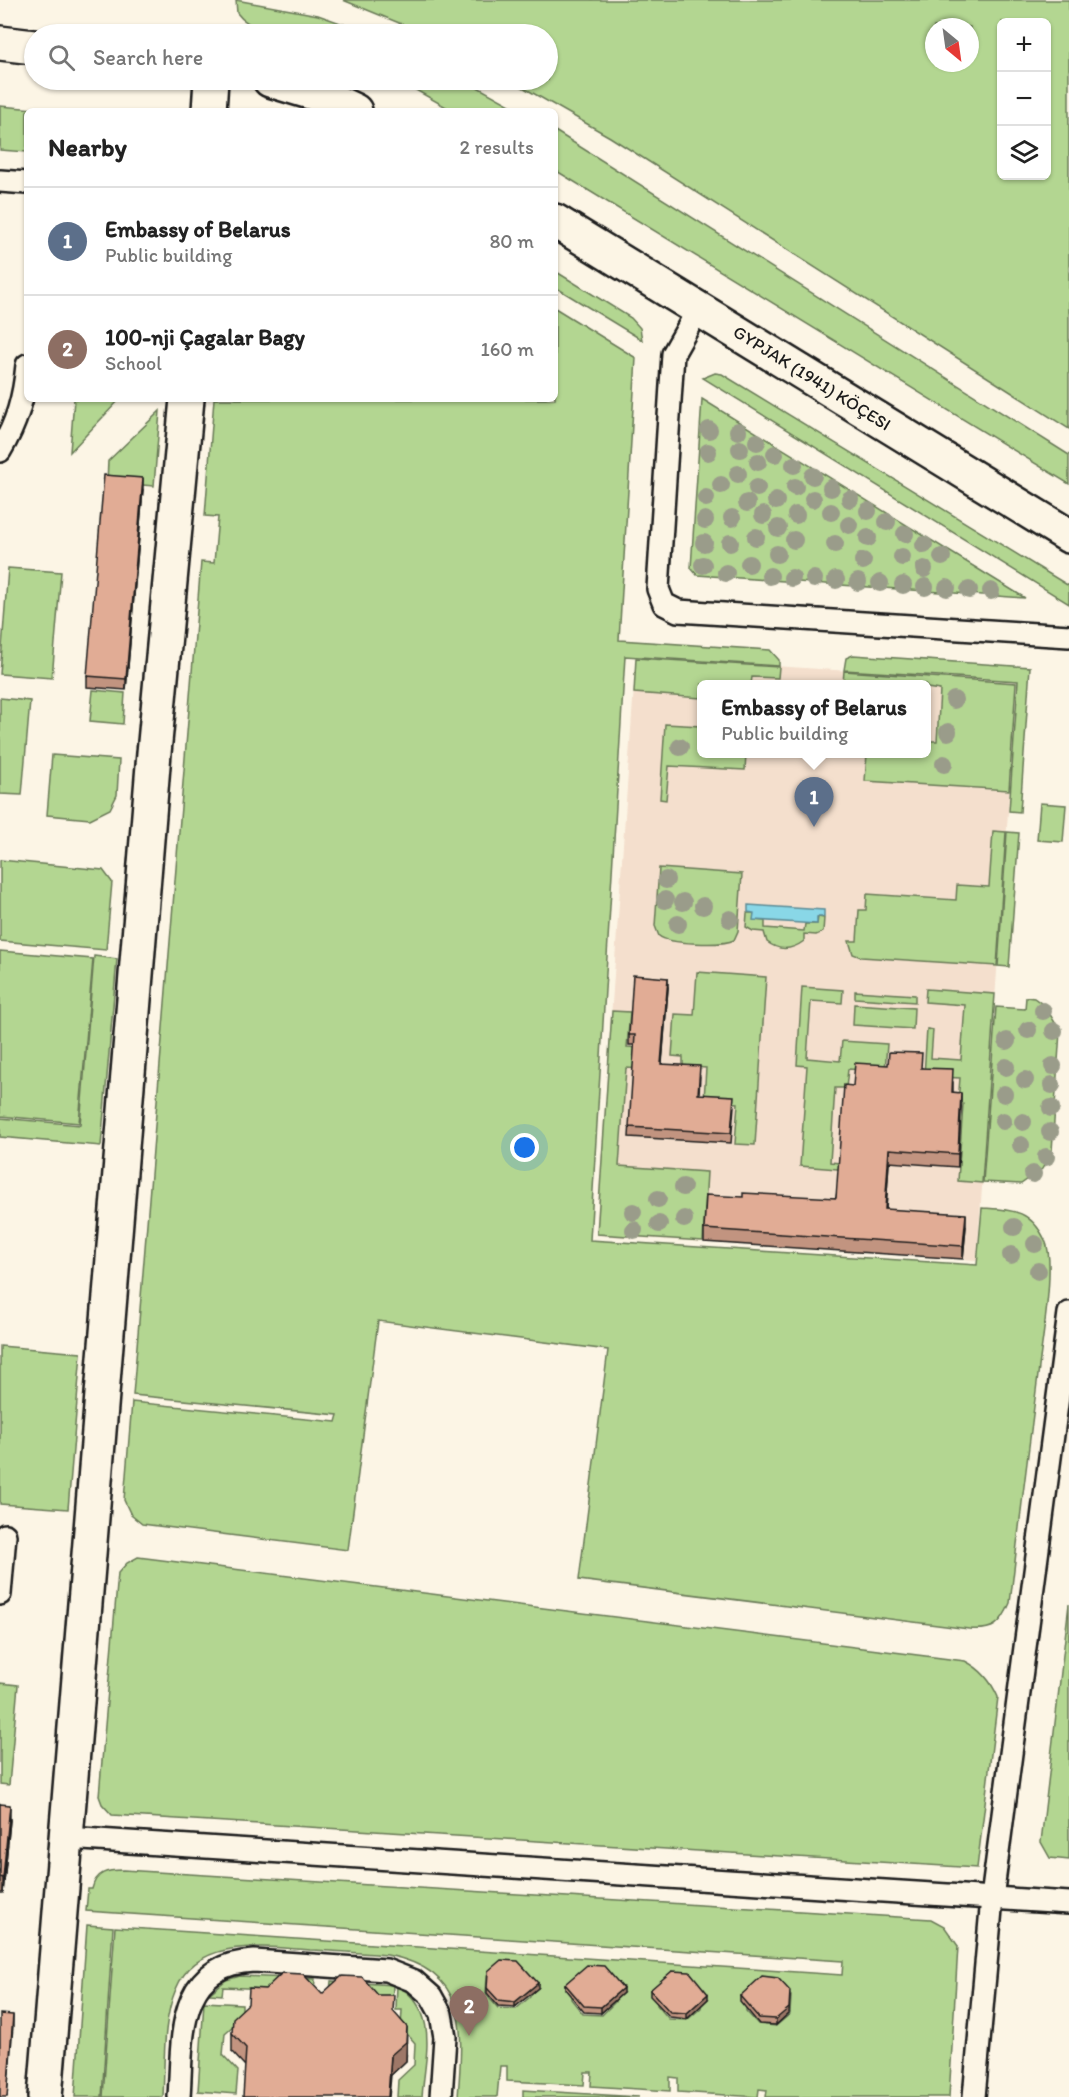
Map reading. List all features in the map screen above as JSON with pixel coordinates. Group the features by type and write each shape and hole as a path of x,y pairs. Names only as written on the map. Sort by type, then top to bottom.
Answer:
{"street":[{"path":"0,44 24,46"},
{"path":"209,108 210,90"},
{"path":"303,90 349,108"},
{"name":"GYPJAK (1941) KÖÇESI","path":"558,223 1069,536"},
{"path":"45,2097 153,763 187,402"}],"lane":[{"path":"0,181 24,183"},
{"path":"699,308 673,354 658,589 664,604 678,611 1069,636"},
{"path":"0,451 15,426 24,392"},
{"path":"974,2097 992,1898 1068,1326"},
{"path":"0,1594 5,1535"},
{"path":"67,1838 1069,1902"},
{"path":"179,2097 184,2023 192,1995 200,1984 222,1967 254,1961 386,1970 414,1981 431,1996 441,2014 445,2037 441,2097"}],"shaded area":[{"path":"636,657 1017,682 977,1260 596,1235"}],"green space":[{"path":"236,0 318,15 343,24 250,24 237,13"},
{"path":"343,0 1069,0 1069,429 610,137 528,90 558,90 558,24 402,24"},
{"path":"416,90 483,90 516,108 448,108"},
{"path":"0,106 24,108 24,152 0,150"},
{"path":"558,133 1069,455 1069,484 558,172"},
{"path":"558,273 631,318 640,328 642,340 558,289"},
{"path":"558,310 636,358 619,640 770,650 779,660 779,666 625,656 590,1240 977,1265 982,1208 1019,1213 1033,1222 1045,1240 1048,1251 1049,1283 1010,1603 1003,1617 995,1625 984,1629 969,1629 579,1580 608,1350 378,1321 348,1550 142,1524 131,1515 124,1500 132,1402 336,1422 338,1415 133,1395 201,562 214,563 218,517 205,516 214,402 558,402"},
{"path":"715,373 722,374 1069,586 1069,604 703,378"},
{"path":"702,399 1025,598 697,575 691,568"},
{"path":"74,402 117,402 70,452"},
{"path":"160,411 154,486 107,482 108,461"},
{"path":"8,568 61,572 52,678 0,674"},
{"path":"853,655 1030,667 1020,812 1009,811 1018,681 844,670 846,658"},
{"path":"636,658 779,667 778,678 697,680 697,698 634,693"},
{"path":"844,671 1016,683 1009,790 865,781 867,758 931,758 931,741 937,741 940,690 931,689 931,680 843,680"},
{"path":"93,690 125,693 123,724 90,721"},
{"path":"0,698 30,701 22,795 0,794"},
{"path":"665,724 697,726 697,758 746,758 745,770 669,766 666,800 660,799"},
{"path":"52,755 119,760 117,795 110,809 90,819 47,815"},
{"path":"1040,803 1066,805 1063,842 1037,840"},
{"path":"993,831 1006,832 997,966 861,957 853,954 849,941 857,941 859,910 866,910 867,894 956,900 957,885 989,887"},
{"path":"1007,832 1019,833 1009,967 998,966"},
{"path":"0,860 103,870 112,882 106,950 0,941"},
{"path":"659,868 742,874 738,931 734,940 719,943 696,943 673,941 659,936 655,926"},
{"path":"747,913 754,913 754,920 765,921 765,928 804,931 805,924 817,924 818,917 824,918 823,932 816,935 804,934 804,941 795,946 776,947 767,942 764,932 753,931 746,927"},
{"path":"0,951 93,959 79,1123 0,1116"},
{"path":"94,956 117,959 101,1146 0,1137 0,1118 80,1125"},
{"path":"697,972 766,977 755,1145 735,1144 738,1103 704,1100 706,1068 683,1066 683,1057 672,1056 675,1014 694,1015"},
{"path":"802,987 843,990 842,1003 811,1001 807,1058 840,1061 842,1041 887,1044 885,1071 848,1069 846,1088 835,1088 830,1162 850,1164 850,1170 800,1166 807,1066 797,1065"},
{"path":"926,989 995,994 982,1183 958,1181 963,1104 958,1103 960,1078 924,1076 927,1029 933,1030 931,1058 961,1060 965,1005 925,1002"},
{"path":"855,991 915,995 915,1002 855,998"},
{"path":"1026,997 1034,998 1045,1006 1060,1031 1052,1151 1042,1169 1021,1184 983,1182 996,1007 1025,1009"},
{"path":"854,1004 914,1008 913,1029 853,1025"},
{"path":"612,1011 630,1012 627,1047 663,1049 661,1070 626,1068 619,1166 707,1172 703,1241 597,1234"},
{"path":"0,1346 81,1353 68,1509 0,1504"},
{"path":"138,1557 965,1661 985,1676 998,1697 977,1868 112,1815 102,1804 99,1796 118,1573 127,1563"},
{"path":"1069,1604 1069,1860 1050,1858 1041,1842"},
{"path":"0,1683 18,1685 9,1785 0,1784"},
{"path":"123,1870 931,1919 944,1926 958,1946 949,2097 766,2097 767,2090 759,2089 758,2097 678,2092 678,2078 670,2077 670,2091 591,2086 592,2072 585,2072 584,2085 507,2081 507,2066 500,2066 497,2097 458,2097 460,2026 455,2006 447,1989 434,1974 414,1963 387,1955 253,1947 234,1948 216,1953 199,1960 186,1972 176,1989 168,2014 163,2097 103,2097 115,1927 842,1975 843,1961 86,1911 88,1889 92,1889 96,1879 103,1873","holes":["500,1964 531,1978 530,1997 516,2009 498,2008 486,1994 487,1975","572,1981 616,1993 615,2002 602,2015 583,2014 571,1999","779,1982 791,1996 790,2014 776,2026 758,2024 746,2011 747,1992","658,1987 702,1990 701,2008 687,2020 669,2019 657,2005"]},
{"path":"87,1925 113,1927 102,2097 75,2097"},
{"path":"240,1976 315,1979 314,1991 223,1987 222,1995 209,1994 226,1980"},
{"path":"331,1981 393,1985 392,2009 330,1992"},
{"path":"397,1985 411,1996 425,2021 427,2050 422,2097 397,2097 398,2080 414,2065 415,2043 401,2027 402,2010 396,2010"},
{"path":"204,2002 242,2004 242,2018 225,2033 223,2055 238,2071 236,2094 198,2091"},
{"path":"523,2090 639,2097 523,2097"}],"water":[{"path":"748,905 824,910 824,917 817,917 817,924 753,920 754,913 748,912"}],"building":[{"path":"104,475 143,478 126,679 87,676"},
{"path":"633,975 668,978 661,1064 700,1066 698,1094 734,1096 731,1133 629,1127 635,1035 629,1035"},
{"path":"889,1052 922,1053 921,1068 953,1069 952,1092 961,1093 958,1154 889,1149 885,1209 966,1214 963,1246 704,1229 706,1195 743,1197 743,1193 836,1198 844,1085 853,1086 855,1063 888,1065"},
{"path":"0,1804 10,1805 3,1878 0,1877"},
{"path":"501,1960 518,1961 538,1983 515,2002 498,2000 487,1988 488,1971"},
{"path":"587,1965 604,1966 623,1988 601,2007 584,2006 565,1984"},
{"path":"672,1971 690,1972 708,1994 687,2013 670,2012 650,1990"},
{"path":"282,1973 303,1974 322,1994 342,1976 362,1977 378,1995 394,1995 393,2011 407,2027 406,2042 391,2055 388,2097 243,2097 246,2048 232,2033 233,2018 248,2004 249,1988 265,1989"},
{"path":"762,1976 778,1978 790,1991 789,2008 776,2019 759,2018 740,1996"},
{"path":"0,2014 13,2015 7,2097 0,2097"}],"place":[{"name":"Embassy of Belarus","path":"814,827"},
{"name":"100-nji Çagalar Bagy","path":"469,2036"}]}
